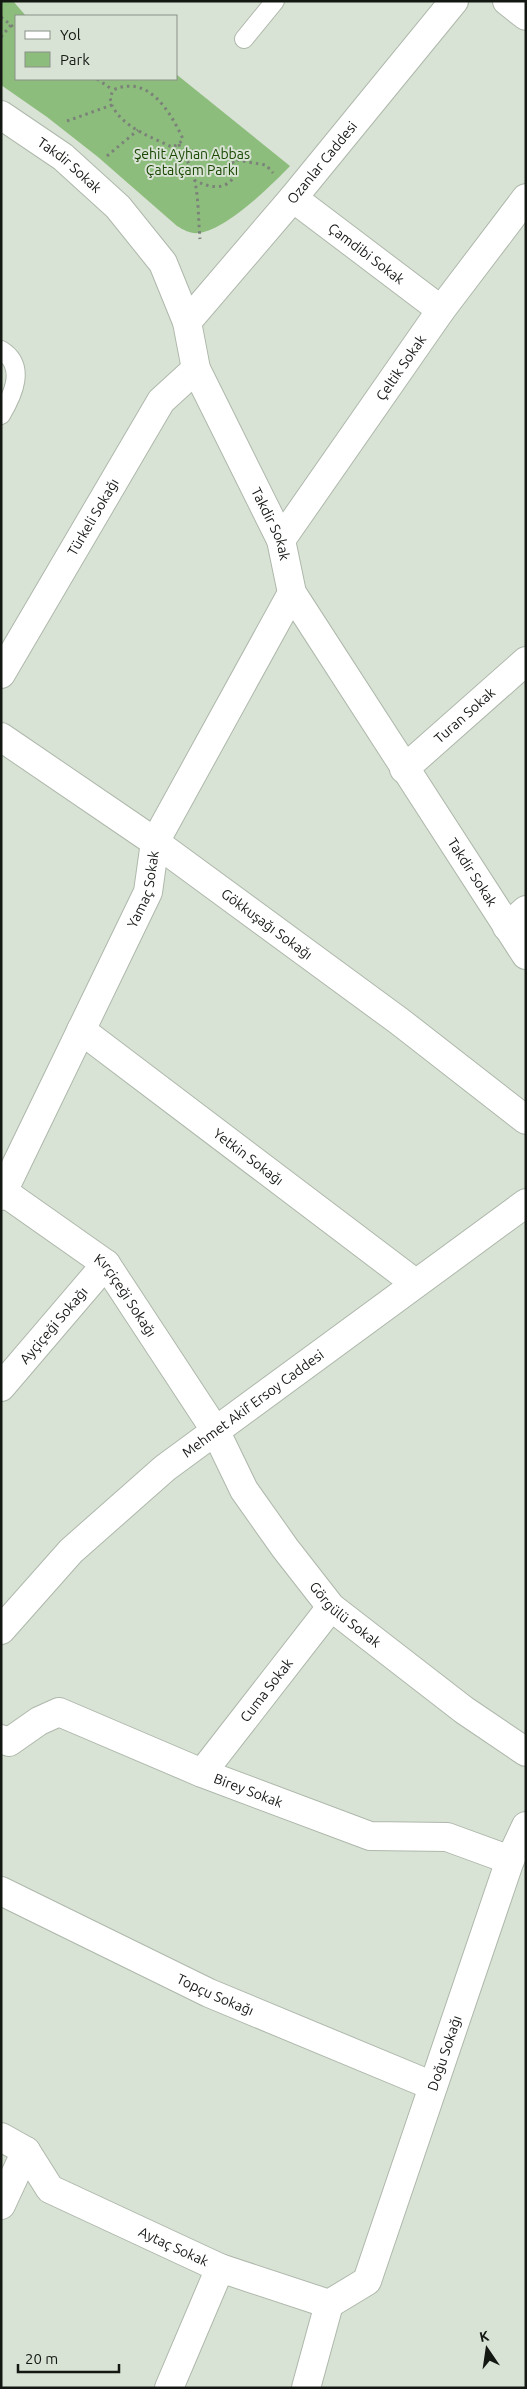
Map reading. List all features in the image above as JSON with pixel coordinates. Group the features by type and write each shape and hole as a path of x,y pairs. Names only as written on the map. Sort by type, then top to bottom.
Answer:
{"street":[{"name":"Ozanlar Caddesi","path":"188,322 293,198 454,1"},
{"path":"507,1 526,16"},
{"name":"Takdir Sokak","path":"1,115 64,158 118,207 162,263 188,322 196,369 281,540 292,593 404,769 516,918 526,955"},
{"name":"Çamdibi Sokak","path":"293,198 441,310"},
{"name":"Çeltik Sokak","path":"281,540 441,310 526,198"},
{"name":"Türkeli Sokağı","path":"1,674 160,401 196,369"},
{"name":"Yamaç Sokak","path":"2,1192 148,892 155,842 292,593"},
{"name":"Turan Sokak","path":"404,769 526,661"},
{"name":"Gökkuşağı Sokağı","path":"1,737 155,842 399,1021 526,1120"},
{"name":"Yetkin Sokağı","path":"81,1030 416,1282"},
{"name":"Kırçiçeği Sokağı","path":"2,1192 106,1264 215,1430"},
{"name":"Mehmet Akif Ersoy Caddesi","path":"1,1630 71,1551 165,1468 526,1203"},
{"name":"Ayçiçeği Sokağı","path":"1,1387 106,1264"},
{"name":"Görgülü Sokak","path":"215,1430 244,1490 330,1607 464,1710 526,1752"},
{"name":"Cuma Sokak","path":"202,1772 330,1607"},
{"name":"Birey Sokak","path":"1,1739 9,1742 38,1720 59,1712 202,1772 370,1836 447,1836 510,1860"},
{"name":"Doğu Sokağı","path":"329,2304 367,2280 510,1860 526,1826"},
{"name":"Topçu Sokağı","path":"1,1891 210,1993 434,2086"},
{"name":"Aytaç Sokak","path":"1,2137 26,2151 50,2189 220,2268 329,2304"},
{"path":"1,2204 26,2151"},
{"path":"169,2388 220,2268"},
{"path":"306,2388 329,2304"}],"lane":[{"path":"244,39 275,1"},
{"path":"1,350 8,354 12,361 16,377 13,394 1,415"}],"path":[{"path":"1,16 15,29"},
{"path":"1,37 11,26"},
{"path":"98,80 113,90"},
{"path":"124,85 136,85 158,99 176,124 183,138 179,144 172,147 126,124 112,105 110,98 113,90 124,85"},
{"path":"29,134 112,105"},
{"path":"84,176 138,130"},
{"path":"179,144 186,150 266,165 293,198"},
{"path":"179,144 182,156 191,167 194,180 200,239"},
{"path":"182,156 186,150"},
{"path":"194,180 207,186 222,187 232,180 236,173 231,159"}],"green space":[{"name":"Şehit Ayhan Abbas Çatalçam Parkı","path":"1,1 13,1 25,15 15,15 15,80 178,80 178,76 290,166 248,206 222,224 199,233 190,232 177,226 98,157 47,117 1,85"}]}
